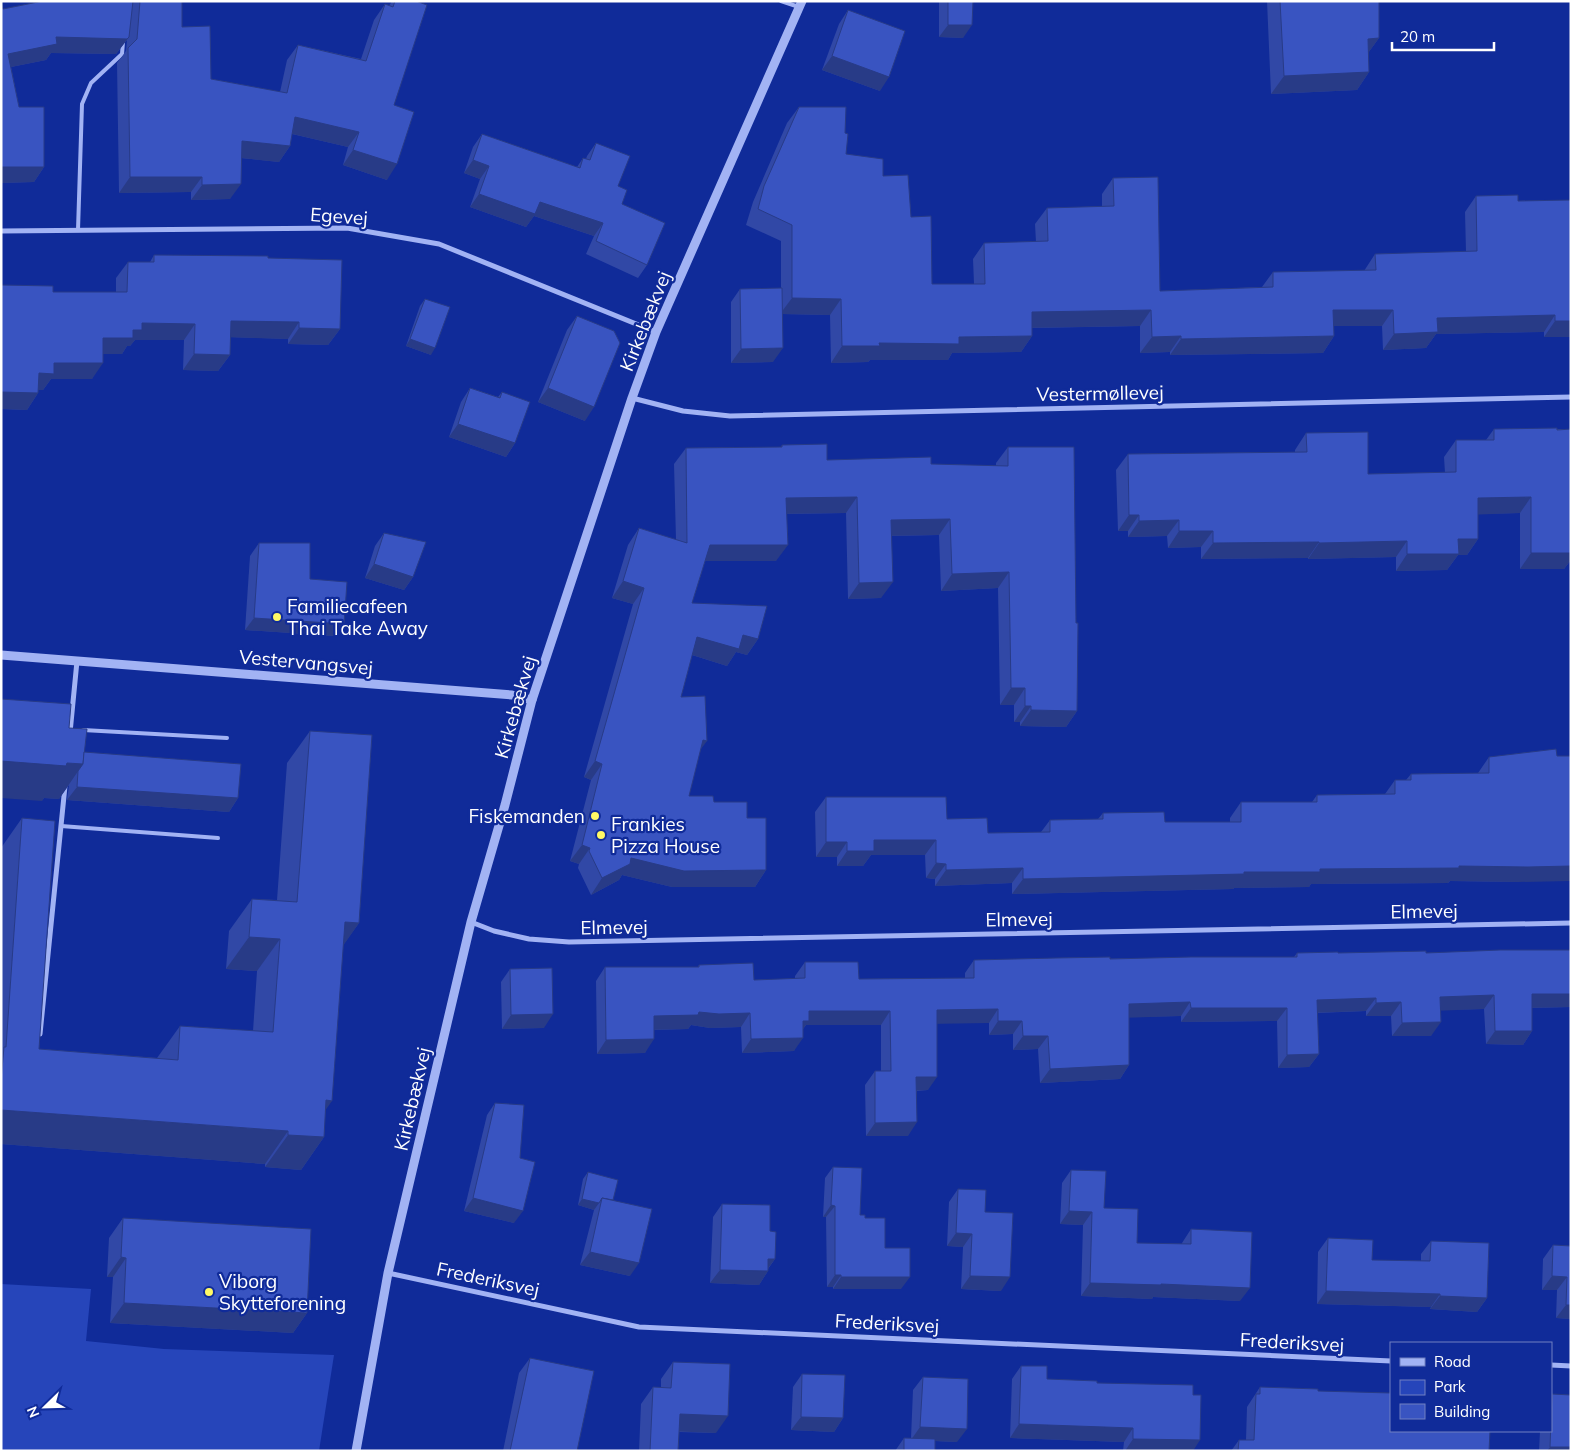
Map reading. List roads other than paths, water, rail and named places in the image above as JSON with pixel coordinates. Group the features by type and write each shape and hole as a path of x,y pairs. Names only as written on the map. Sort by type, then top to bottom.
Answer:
{"street":[{"name":"Kirkebækvej","path":"356,1451 388,1273 471,922 505,805 532,700 632,398 656,332 800,4"},
{"name":"Egevej","path":"1,230 347,228 439,244 656,332"},
{"name":"Vestermøllevej","path":"632,398 683,411 730,416 1571,397"},
{"name":"Vestervangsvej","path":"1,654 502,694 532,700"},
{"path":"69,739 77,661"},
{"path":"39,1039 66,778"},
{"name":"Elmevej","path":"471,922 494,931 528,940 569,942 1571,923"},
{"name":"Frederiksvej","path":"388,1273 638,1327 1390,1361"},
{"path":"1552,1366 1571,1366"}],"lane":[{"path":"781,1 800,4"},
{"path":"78,230 82,104 90,83 122,54 123,36"},
{"path":"70,729 227,738"},
{"path":"61,826 218,838"}],"place":[{"name":"Familiecafeen Thai Take Away","path":"277,617"},
{"name":"Fiskemanden","path":"595,816"},
{"name":"Frankies Pizza House","path":"601,835"},
{"name":"Viborg Skytteforening","path":"209,1292"}]}
